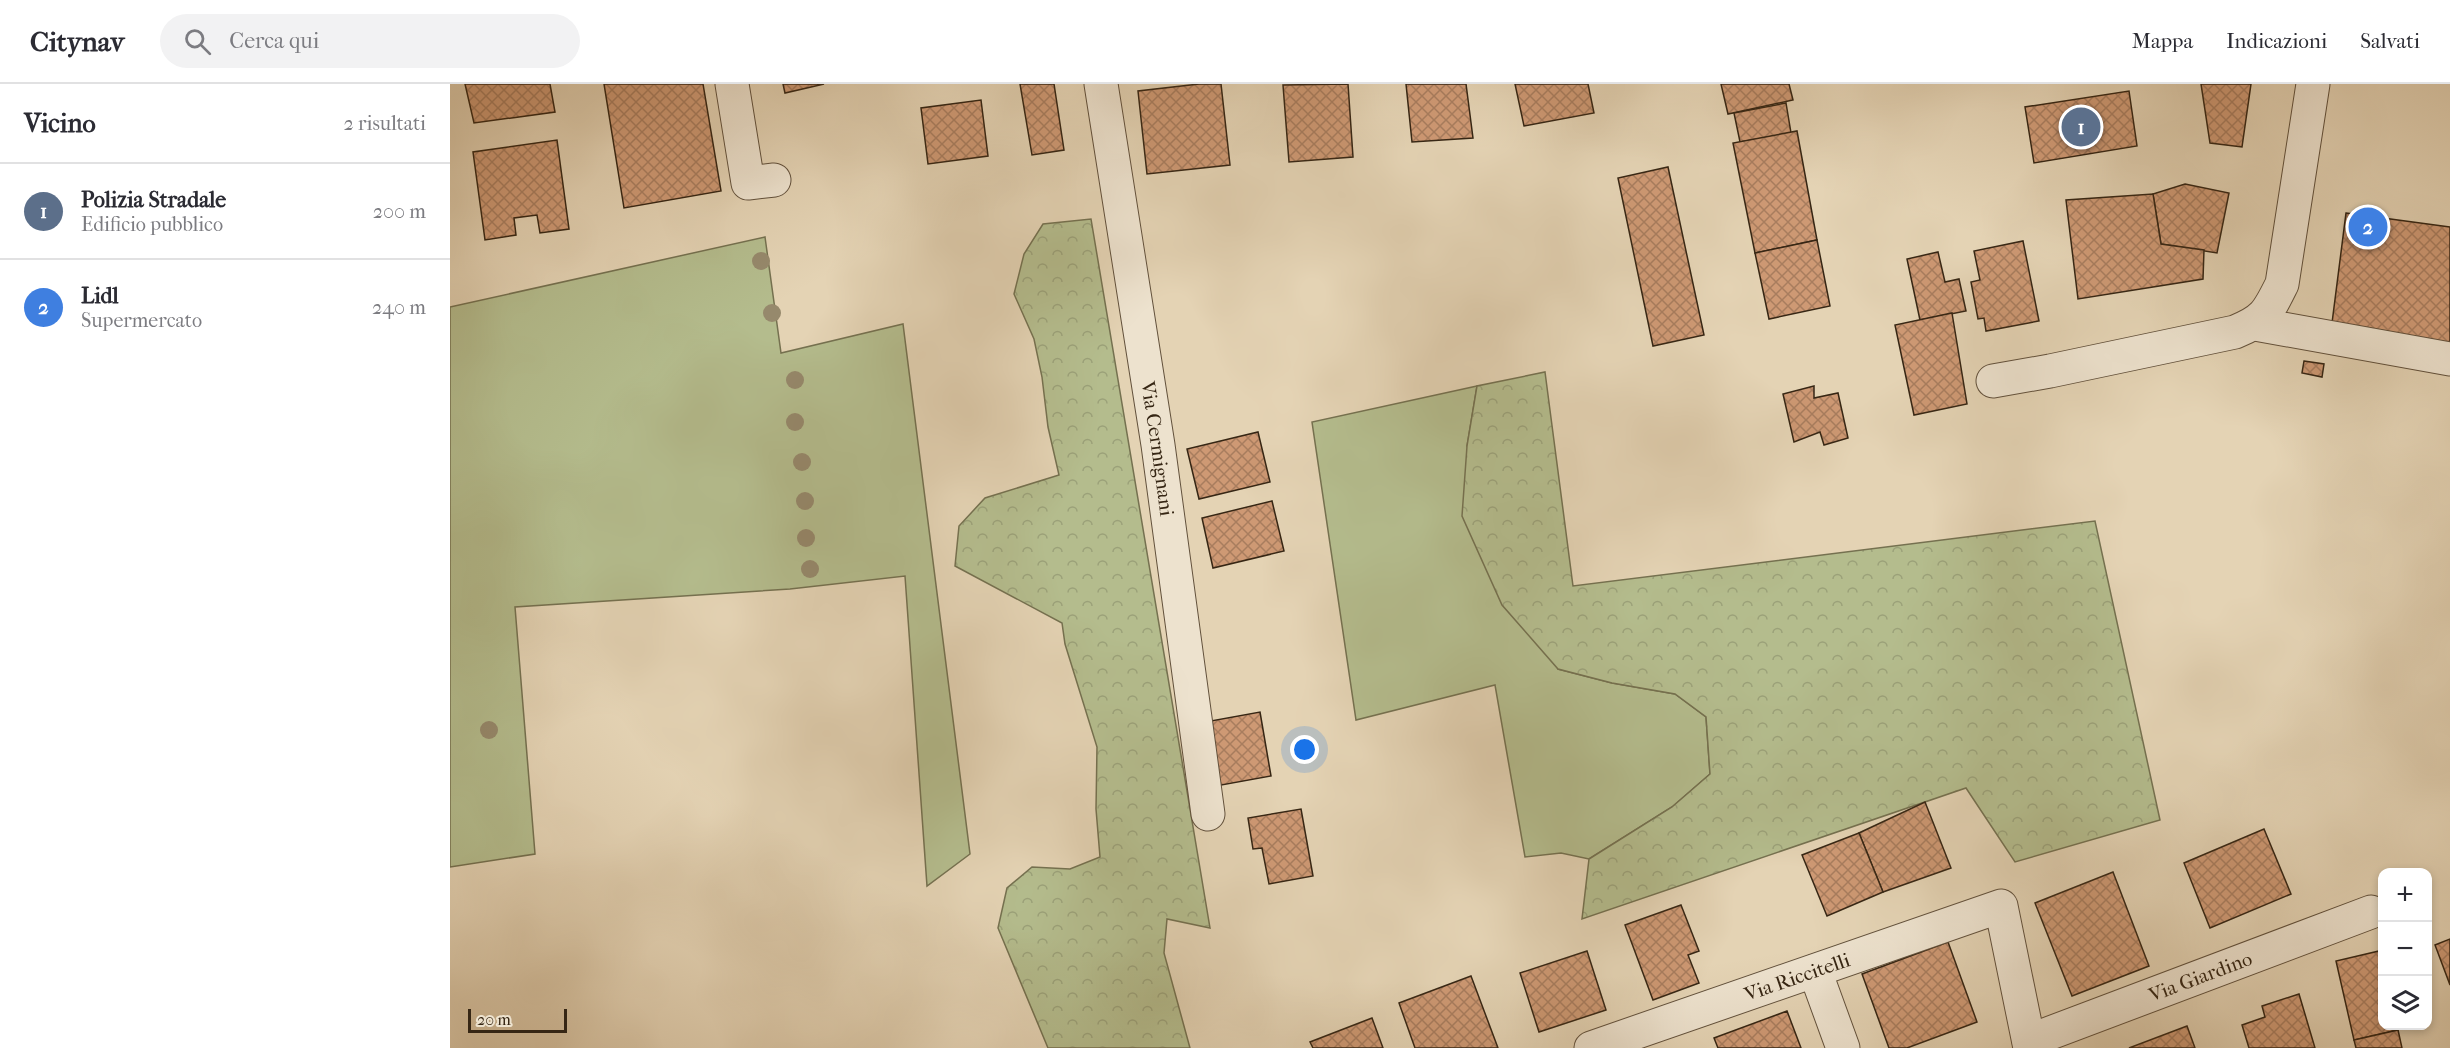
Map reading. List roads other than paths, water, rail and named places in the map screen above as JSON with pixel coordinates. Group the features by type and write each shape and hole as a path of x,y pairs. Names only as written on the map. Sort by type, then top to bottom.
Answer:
{"street":[{"path":"732,84 748,183 774,180"},
{"name":"Via Cermignani","path":"1101,84 1158,445 1208,814"},
{"path":"1993,381 2235,332 2255,324 2268,310 2282,284 2313,84"},
{"path":"2255,324 2450,359"},
{"name":"Via Riccitelli","path":"1591,1048 1669,1035 1815,971 2001,906"},
{"name":"Via Giardino","path":"2001,906 2030,1045 2371,912"},
{"path":"1815,971 1843,1048"}],"place":[{"name":"Polizia Stradale","path":"2081,127"},
{"name":"Lidl","path":"2368,227"}]}
